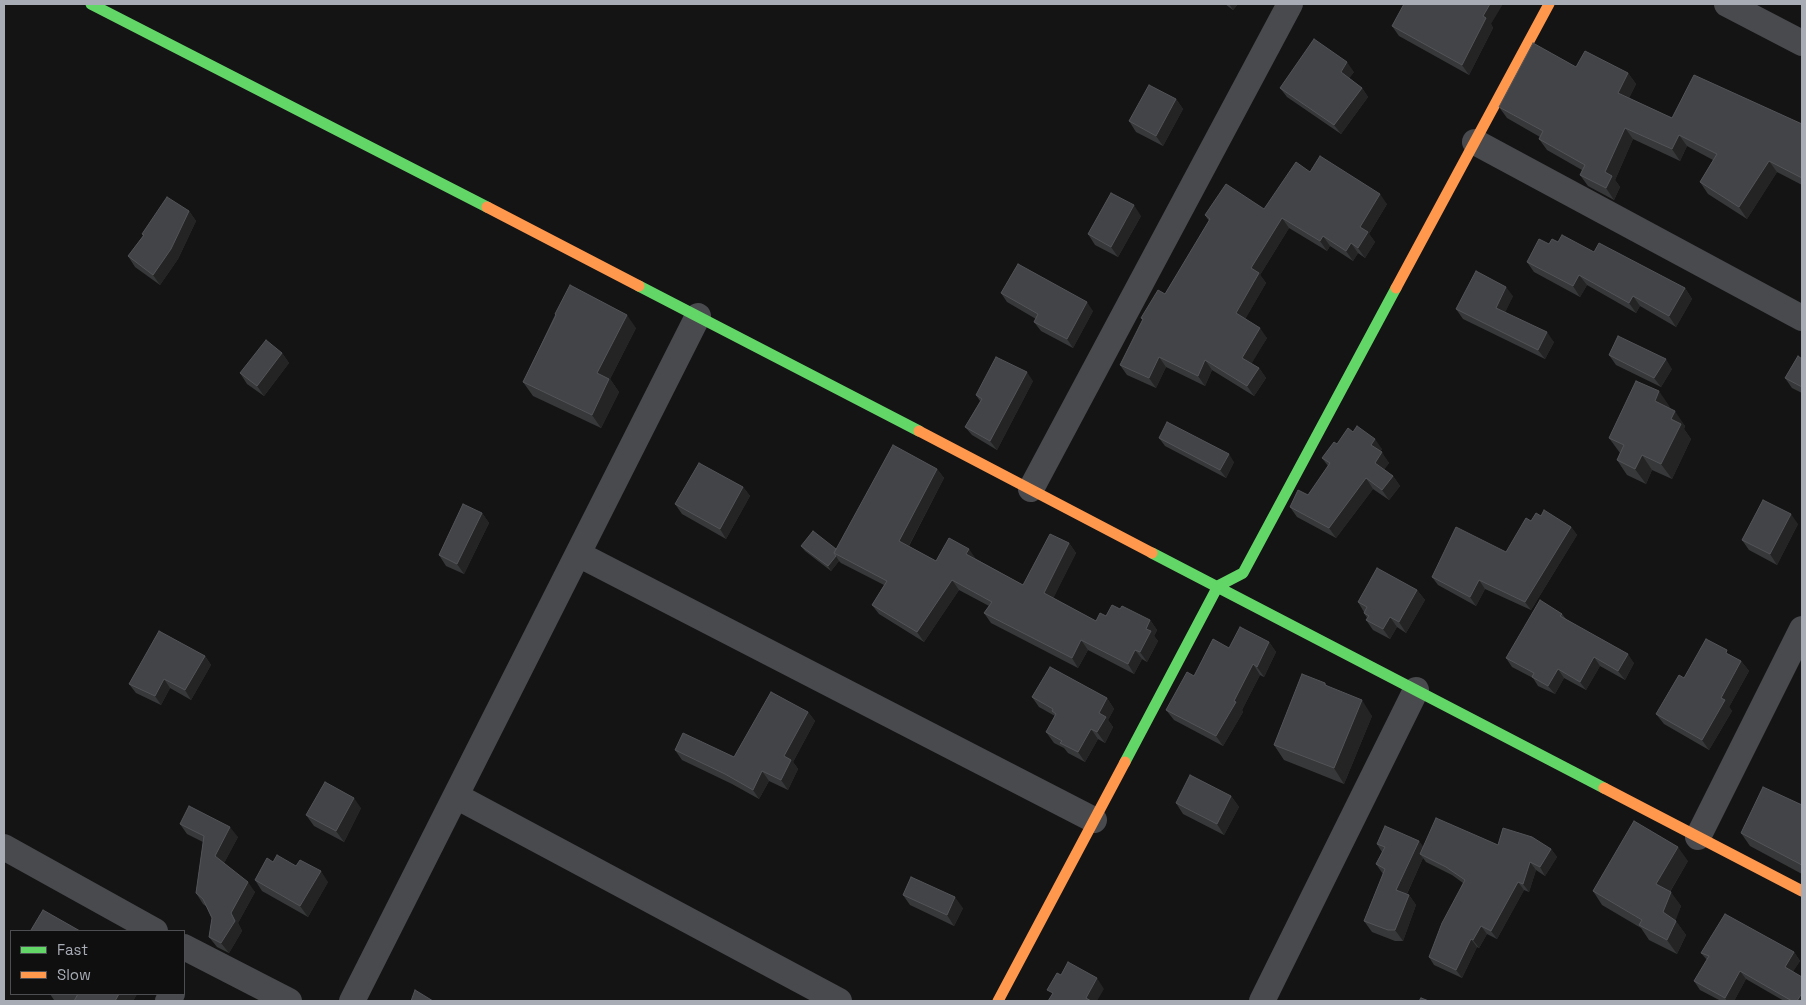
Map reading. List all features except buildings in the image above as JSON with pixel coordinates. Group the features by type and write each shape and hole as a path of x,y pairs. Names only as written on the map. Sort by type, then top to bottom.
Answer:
{"street":[{"path":"90,4 698,316 1802,892"},
{"path":"1030,489 1290,4"},
{"path":"998,1001 1218,586 1243,573 1549,4"},
{"path":"1727,4 1802,43"},
{"path":"1475,142 1802,318"},
{"path":"352,1001 698,316"},
{"path":"578,554 1094,820"},
{"path":"1698,837 1802,629"},
{"path":"1262,1001 1416,690"},
{"path":"456,796 839,1001"},
{"path":"4,847 152,930"},
{"path":"187,956 289,1001"}],"traffic: fast":[{"path":"91,4 487,207"},
{"path":"639,286 919,431"},
{"path":"1125,762 1218,586 1243,573 1396,288"},
{"path":"1152,553 1604,788"}],"traffic: slow":[{"path":"1396,288 1549,4"},
{"path":"487,207 639,286"},
{"path":"919,431 1152,553"},
{"path":"998,1001 1125,762"},
{"path":"1604,788 1802,891"}]}
